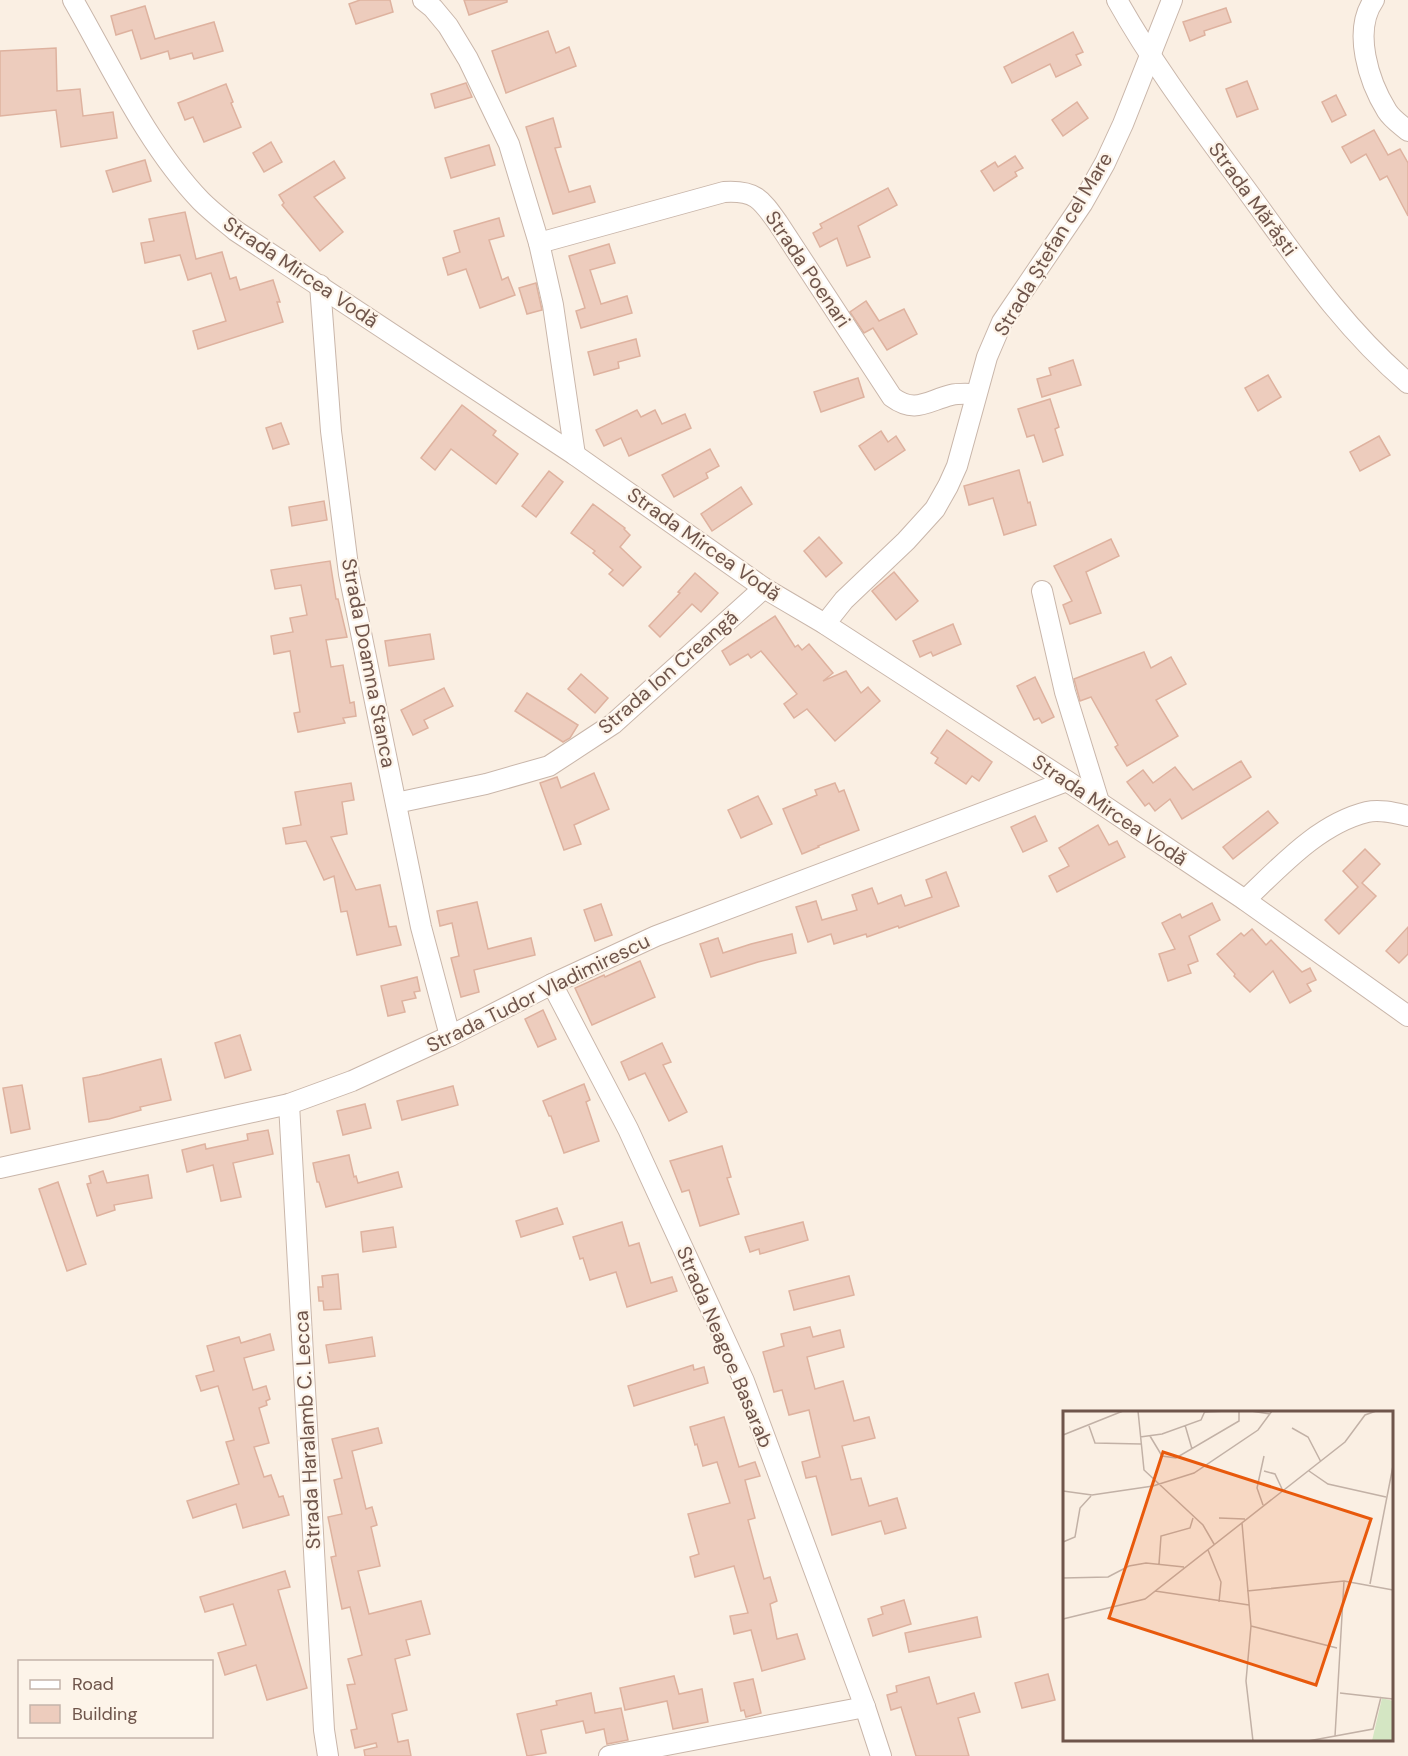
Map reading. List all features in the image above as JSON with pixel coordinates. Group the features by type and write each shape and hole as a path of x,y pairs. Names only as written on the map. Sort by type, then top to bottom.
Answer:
{"street":[{"name":"Strada Mircea Vodă","path":"73,0 142,122 176,172 202,201 236,231 575,455 764,588 825,624 1099,802 1406,1012"},
{"path":"423,0 433,8 448,27 468,60 508,144 539,243 553,305 575,455"},
{"name":"Strada Mărăști","path":"1117,0 1150,56 1183,104 1321,292 1350,328 1408,382"},
{"name":"Strada Ștefan cel Mare","path":"825,624 844,600 906,541 935,509 948,486 957,466 987,357 1002,322 1082,204 1105,163 1123,124 1172,0"},
{"path":"1374,0 1364,30 1366,61 1375,88 1389,114 1408,131"},
{"name":"Strada Poenari","path":"539,243 724,192 738,191 754,195 767,207 778,223 892,397 902,405 914,406 953,394 976,394"},
{"name":"Strada Doamna Stanca","path":"320,285 331,431 349,574 421,927 450,1036"},
{"name":"Strada Ion Creangă","path":"396,803 486,784 549,766 613,724 764,588"},
{"path":"1042,591 1065,692 1099,802"},
{"name":"Strada Tudor Vladimirescu","path":"0,1168 289,1104 352,1082 656,936 1066,780"},
{"path":"1245,900 1301,846 1335,825 1368,812 1386,811 1408,816"},
{"name":"Strada Neagoe Basarab","path":"552,984 628,1129 744,1380 881,1756"},
{"name":"Strada Haralamb C. Lecca","path":"289,1104 328,1756"},
{"path":"609,1756 865,1707"}],"building":[{"path":"360,0 390,0 393,12 356,24 349,4"},
{"path":"464,0 507,0 507,2 469,15"},
{"path":"145,6 155,39 214,22 223,51 194,59 192,53 170,59 168,51 141,59 132,30 116,35 111,16"},
{"path":"1226,8 1231,22 1204,31 1205,35 1190,41 1183,22"},
{"path":"548,31 556,53 569,47 576,66 506,93 492,51"},
{"path":"1073,32 1083,52 1076,55 1081,65 1056,77 1050,64 1012,83 1004,67"},
{"path":"56,48 57,91 80,89 83,116 113,112 117,138 61,147 56,110 0,116 0,51"},
{"path":"1247,81 1258,109 1237,117 1226,89"},
{"path":"466,83 472,97 435,108 431,94"},
{"path":"226,84 241,127 204,142 193,117 185,120 178,103"},
{"path":"1336,95 1346,115 1332,122 1322,102"},
{"path":"1077,102 1088,118 1063,136 1052,120"},
{"path":"553,118 561,147 555,148 569,192 590,186 595,202 553,214 526,127"},
{"path":"1374,130 1388,155 1400,149 1408,163 1408,216 1387,176 1380,180 1366,154 1351,163 1342,147"},
{"path":"271,142 282,162 264,172 253,153"},
{"path":"489,145 495,165 451,178 445,158"},
{"path":"1015,156 1023,168 1015,172 1017,176 994,191 981,171 995,162 998,167"},
{"path":"145,160 151,181 113,192 106,171"},
{"path":"334,161 345,178 314,197 343,232 320,251 282,205 284,203 279,195"},
{"path":"888,188 897,205 858,226 870,257 847,266 837,238 820,247 813,233 822,228 820,224"},
{"path":"185,212 196,259 222,252 230,279 236,277 240,290 273,280 283,322 198,349 193,331 226,321 211,273 188,280 180,255 145,263 141,243 154,241 149,219"},
{"path":"499,218 504,236 489,240 502,280 508,277 515,295 480,308 466,269 448,275 443,258 460,252 454,231"},
{"path":"609,244 615,263 590,270 601,304 627,296 632,313 581,328 576,311 585,308 569,256"},
{"path":"536,283 542,310 527,314 519,288"},
{"path":"866,301 879,321 904,309 917,334 887,350 873,328 864,333 850,312"},
{"path":"636,339 640,356 618,362 619,368 594,375 588,352"},
{"path":"1073,360 1081,385 1042,397 1037,379 1051,375 1049,368"},
{"path":"1268,375 1281,397 1258,411 1245,388"},
{"path":"858,378 864,397 821,412 814,392"},
{"path":"1050,399 1059,427 1055,429 1063,455 1043,462 1034,435 1027,437 1018,409"},
{"path":"462,405 496,431 493,435 518,454 496,484 451,449 435,470 421,458"},
{"path":"637,410 641,417 655,410 662,424 685,414 691,428 629,456 621,438 604,446 596,430"},
{"path":"281,423 289,444 273,449 266,428"},
{"path":"881,431 888,442 896,436 905,450 875,470 859,446"},
{"path":"1379,436 1390,455 1360,471 1350,452"},
{"path":"710,449 719,466 706,473 708,478 674,497 662,475"},
{"path":"1019,470 1036,525 1004,535 993,498 969,505 964,486"},
{"path":"549,471 563,482 536,517 522,506"},
{"path":"741,487 752,504 712,531 701,514"},
{"path":"324,501 327,520 292,526 289,507"},
{"path":"593,504 625,528 630,535 620,547 641,567 623,586 609,574 613,570 593,553 595,551 571,533"},
{"path":"819,537 842,563 826,577 804,551"},
{"path":"1111,539 1119,556 1086,572 1101,613 1070,624 1063,605 1072,601 1054,566"},
{"path":"330,561 336,599 338,599 347,637 326,640 331,667 343,665 350,703 354,702 356,716 343,718 345,723 298,732 294,713 300,712 290,651 274,654 271,636 293,632 290,618 307,615 301,585 275,589 271,570"},
{"path":"894,572 918,601 896,620 872,591"},
{"path":"695,573 718,593 701,612 692,604 660,637 649,626"},
{"path":"775,616 795,647 798,645 802,650 809,644 833,673 823,681 846,671 861,693 868,687 880,701 835,741 807,709 794,718 784,704 797,694 761,651 751,658 748,654 730,665 722,651"},
{"path":"953,624 961,644 933,656 931,652 920,657 913,641"},
{"path":"430,634 434,659 389,666 385,641"},
{"path":"1144,652 1151,668 1171,657 1186,684 1156,700 1178,736 1127,766 1115,747 1118,745 1091,697 1080,701 1074,679"},
{"path":"581,674 608,698 595,713 568,689"},
{"path":"1035,677 1054,717 1042,723 1039,718 1034,720 1017,686"},
{"path":"444,688 453,706 424,720 428,728 413,735 401,710"},
{"path":"527,693 578,725 570,738 563,742 515,711"},
{"path":"947,730 992,762 979,781 972,776 966,784 935,763 938,758 931,753"},
{"path":"1241,761 1251,777 1182,819 1170,799 1155,811 1149,803 1145,806 1127,782 1143,770 1153,783 1175,767 1193,790"},
{"path":"594,773 609,809 574,825 581,844 564,850 540,783 557,777 561,788"},
{"path":"351,783 354,800 342,802 347,834 331,837 356,890 380,885 389,927 396,926 401,945 357,955 347,911 341,912 334,876 324,880 306,841 286,844 283,828 301,825 295,792"},
{"path":"835,783 839,792 844,790 859,830 802,854 783,809 817,795 815,790"},
{"path":"758,796 772,824 741,838 728,810"},
{"path":"1268,811 1278,823 1233,859 1223,847"},
{"path":"1035,816 1047,841 1023,852 1011,827"},
{"path":"1098,825 1109,845 1117,841 1125,857 1057,892 1049,876 1069,866 1059,848"},
{"path":"1365,849 1380,864 1362,883 1376,896 1339,934 1325,920 1358,887 1343,871"},
{"path":"946,872 959,906 867,937 866,934 834,944 831,934 808,942 796,907 816,901 822,920 857,910 852,895 872,888 878,904 901,895 905,906 932,897 926,880"},
{"path":"477,902 488,949 531,938 535,955 474,970 479,992 461,997 451,958 459,956 452,923 440,926 437,911"},
{"path":"1212,903 1220,920 1189,936 1198,961 1188,965 1191,973 1168,981 1159,954 1175,949 1162,923 1180,914 1182,918"},
{"path":"601,904 612,935 595,941 584,910"},
{"path":"1408,927 1408,954 1399,963 1386,951"},
{"path":"1252,929 1266,945 1271,940 1302,972 1310,968 1316,980 1307,984 1311,991 1290,1003 1273,971 1250,992 1234,976 1235,974 1217,954 1241,933 1244,936"},
{"path":"792,934 796,953 711,977 700,944 718,938 723,953"},
{"path":"640,961 655,997 592,1025 575,988"},
{"path":"417,977 420,991 414,992 416,998 402,1001 405,1012 388,1016 381,986"},
{"path":"543,1010 556,1039 538,1047 525,1019"},
{"path":"240,1035 251,1070 225,1078 215,1043"},
{"path":"662,1043 671,1062 663,1065 687,1112 669,1121 645,1073 629,1080 621,1062"},
{"path":"161,1059 171,1100 140,1107 141,1110 109,1119 89,1122 83,1078"},
{"path":"584,1084 590,1100 586,1102 599,1141 564,1153 551,1116 543,1101"},
{"path":"22,1085 30,1129 11,1133 3,1088"},
{"path":"453,1086 458,1105 402,1120 397,1101"},
{"path":"365,1104 371,1128 343,1135 337,1111"},
{"path":"268,1130 273,1154 233,1163 241,1197 221,1201 213,1165 187,1172 182,1150 205,1144 206,1149 248,1140 247,1134"},
{"path":"722,1146 731,1177 727,1178 739,1214 700,1226 689,1190 682,1192 670,1161"},
{"path":"349,1155 354,1177 356,1176 358,1183 398,1172 402,1187 326,1207 313,1163"},
{"path":"103,1171 107,1183 148,1175 152,1198 114,1205 115,1210 97,1216 87,1184 91,1183 89,1176"},
{"path":"58,1182 86,1264 67,1271 39,1189"},
{"path":"557,1208 563,1224 521,1237 516,1221"},
{"path":"622,1222 629,1246 639,1243 651,1283 672,1277 677,1291 627,1307 616,1272 590,1280 573,1237"},
{"path":"803,1222 808,1240 760,1254 759,1249 750,1252 745,1237"},
{"path":"393,1227 396,1247 363,1252 361,1232"},
{"path":"338,1274 341,1309 324,1310 323,1301 319,1301 318,1287 323,1287 322,1276"},
{"path":"849,1276 854,1295 794,1310 789,1291"},
{"path":"810,1327 813,1337 840,1330 844,1347 807,1357 815,1389 843,1381 854,1421 869,1417 875,1438 842,1446 851,1480 861,1478 869,1506 897,1498 906,1528 885,1534 881,1521 832,1535 816,1476 806,1478 802,1462 820,1457 809,1410 789,1415 782,1390 774,1392 763,1352 784,1346 781,1334"},
{"path":"270,1334 274,1350 244,1358 253,1390 266,1386 270,1399 266,1401 267,1405 259,1408 269,1443 254,1447 264,1477 271,1475 279,1497 283,1496 289,1515 243,1528 236,1504 193,1518 187,1501 239,1484 226,1442 234,1440 218,1386 201,1391 196,1376 214,1371 207,1346 239,1337 241,1343"},
{"path":"372,1337 375,1356 329,1363 326,1345"},
{"path":"693,1365 694,1370 704,1367 708,1383 634,1406 628,1386"},
{"path":"724,1417 739,1467 755,1462 760,1476 745,1480 755,1518 748,1520 764,1579 770,1577 777,1601 770,1604 777,1639 797,1634 805,1659 762,1671 751,1630 734,1634 730,1616 748,1613 734,1566 695,1577 690,1557 699,1554 688,1514 730,1503 717,1462 703,1466 690,1427"},
{"path":"378,1428 382,1443 352,1451 366,1509 372,1507 377,1525 371,1527 380,1566 358,1571 369,1614 421,1601 430,1634 406,1640 410,1655 395,1659 407,1710 392,1714 398,1742 408,1740 411,1756 365,1756 364,1750 377,1747 376,1743 355,1748 351,1730 357,1729 347,1685 355,1684 348,1659 362,1655 350,1607 342,1609 331,1557 336,1556 328,1517 342,1514 334,1480 342,1478 332,1439"},
{"path":"285,1571 290,1587 278,1590 307,1688 267,1700 256,1665 225,1675 218,1653 246,1645 233,1604 205,1612 200,1597"},
{"path":"904,1600 911,1624 873,1636 868,1619 883,1614 881,1607"},
{"path":"977,1617 981,1637 909,1652 905,1633"},
{"path":"1048,1674 1055,1700 1022,1708 1015,1683"},
{"path":"674,1676 679,1694 702,1689 708,1722 673,1729 667,1701 625,1710 620,1688"},
{"path":"929,1677 937,1704 974,1693 980,1712 958,1718 969,1756 916,1756 901,1707 891,1710 887,1695 897,1692 896,1686"},
{"path":"753,1679 761,1713 746,1717 744,1710 741,1711 734,1683"},
{"path":"591,1693 595,1713 621,1708 628,1740 607,1744 604,1729 586,1733 583,1721 541,1730 546,1753 527,1756 517,1714 557,1705 556,1701"}]}
